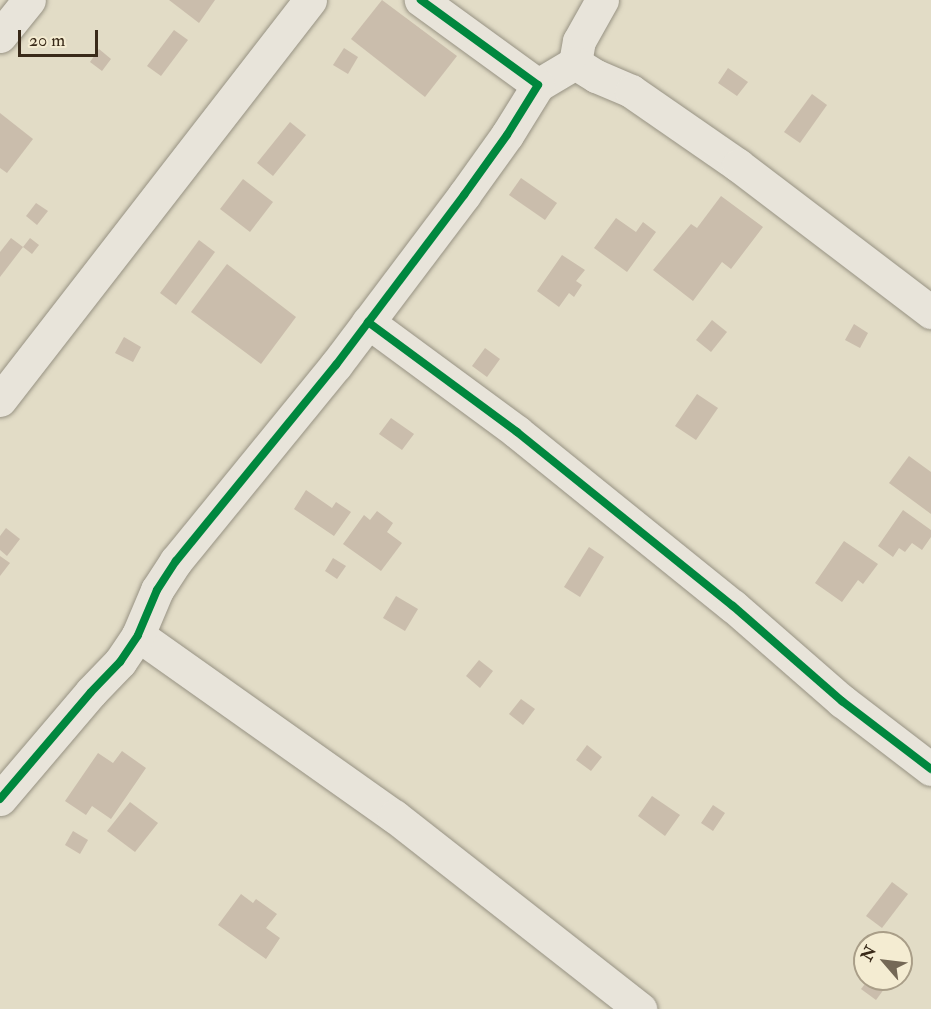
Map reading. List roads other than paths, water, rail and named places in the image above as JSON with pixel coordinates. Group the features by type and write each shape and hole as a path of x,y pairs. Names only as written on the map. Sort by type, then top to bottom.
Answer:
{"street":[{"path":"0,36 29,0"},
{"path":"0,400 310,0"},
{"path":"421,0 538,85"},
{"path":"0,799 91,692 120,662 138,635 157,590 176,561 368,322 507,135 538,85 575,63 579,41 602,0"},
{"path":"575,63 596,76 631,91 738,165 931,312"},
{"path":"368,322 517,432 770,636 842,701 931,769"},
{"path":"138,635 394,816 636,1008"}]}
